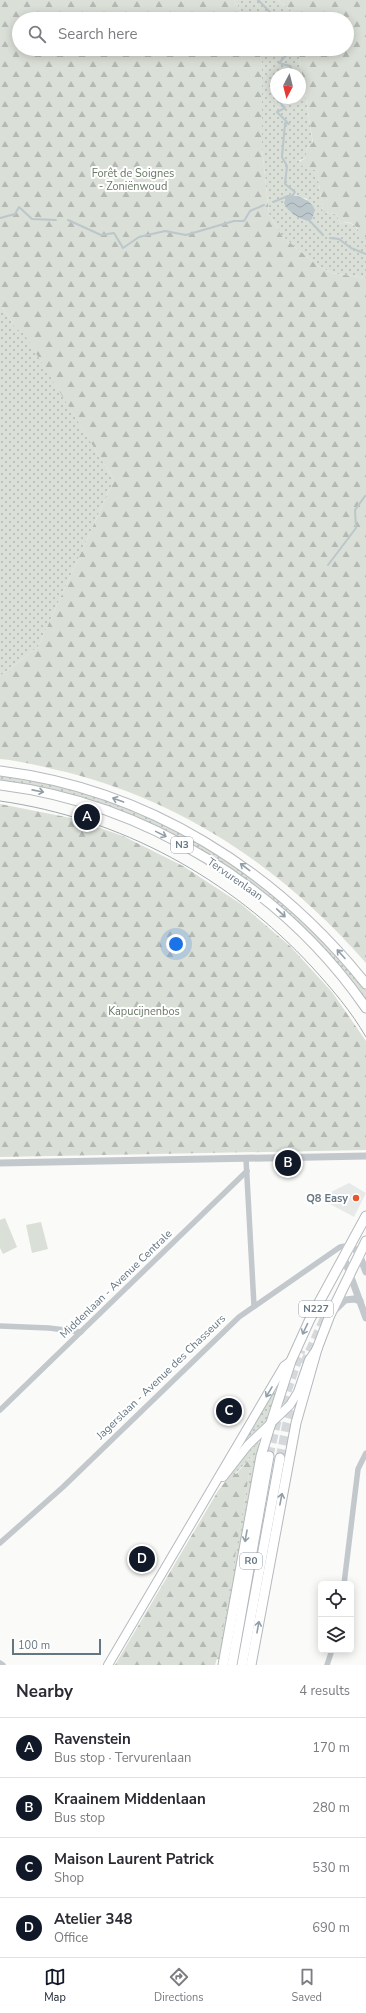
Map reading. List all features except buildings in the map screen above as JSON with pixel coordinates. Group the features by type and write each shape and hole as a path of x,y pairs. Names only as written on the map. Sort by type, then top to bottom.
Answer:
{"main road":[{"name":"Tervurenlaan","path":"0,772 51,780 97,792 134,806 193,835 241,864 279,893 313,924 344,957 366,984"},
{"name":"Tervurenlaan","path":"0,785 50,794 106,810 162,834 213,863 270,904 301,932 332,964 366,1008"},
{"name":"N227","path":"108,1665 284,1366 291,1361 310,1319 366,1216"},
{"name":"N227","path":"211,1492 255,1438 286,1410 294,1399 309,1360 317,1349 330,1316 366,1241"},
{"path":"251,1665 296,1423 317,1349"},
{"path":"224,1665 264,1443 291,1361"},
{"path":"255,1438 262,1437 264,1443"},
{"name":"R0","path":"232,1665 269,1456"},
{"name":"R0","path":"242,1665 280,1458"}],"street":[{"path":"0,1163 366,1156"},
{"path":"246,1159 254,1306"},
{"name":"Middenlaan - Avenue Centrale","path":"0,1410 247,1171"},
{"path":"351,1245 359,1254 366,1272"},
{"name":"Jagerslaan - Avenue des Chasseurs","path":"0,1543 63,1486 239,1317 340,1247 351,1245"},
{"path":"344,1258 366,1317"},
{"path":"330,1316 345,1300 354,1299 360,1301"},
{"path":"0,1326 49,1328 81,1332"},
{"path":"344,1581 358,1469 366,1452"},
{"path":"327,1665 331,1653"}],"shaded area":[{"path":"349,1183 366,1193 354,1217 319,1198"}],"green space":[{"name":"Forêt de Soignes - Zoniënwoud","path":"0,0 234,0 242,12 12,12 12,56 260,56 262,65 262,147 269,214 282,236 318,266 332,273 366,278 366,963 335,930 302,899 267,870 231,844 192,821 152,802 110,785 66,772 0,759 0,676 38,647 114,480 21,329 15,331 13,327 14,325 0,304"},
{"path":"234,0 278,0 293,12 242,12"},
{"path":"278,0 366,0 366,238 358,234 358,229 352,224 346,222 341,224 336,214 323,212 317,170 305,168 298,163 306,157 306,152 310,144 313,143 306,99 306,68 301,68 299,56 354,56 354,12 293,12"},
{"path":"260,56 299,56 301,68 270,68 270,104 306,104 306,100 313,144 310,144 306,152 306,157 299,161 307,168 317,170 323,212 336,214 341,224 352,224 366,238 366,278 332,273 318,266 282,236 269,214 262,147 262,65","holes":["295,195 307,199 303,219 290,211"]},
{"path":"0,304 14,325 15,331 21,328 114,480 38,647 0,676"},
{"path":"0,775 54,785 107,801 150,818 191,839 230,863 301,919 334,952 366,991 366,1001 350,980 250,884 209,855 170,834 0,781"},
{"name":"Kapucijnenbos","path":"0,804 71,818 123,836 183,866 241,904 290,946 332,992 366,1041 366,1150 0,1157"},
{"path":"5,1218 17,1247 3,1254 0,1248 0,1220"},
{"path":"41,1222 48,1249 32,1253 26,1225"},
{"path":"273,1391 276,1393 267,1422 241,1448"},
{"path":"258,1442 260,1445 221,1659 217,1659 252,1456 235,1474 231,1474 244,1456"},
{"path":"252,1456 219,1652 215,1665 115,1665 218,1491 231,1474 236,1474"}],"water":[{"path":"287,195 304,198 307,200 315,210 312,219 308,221 294,215 284,203"}],"waterway":[{"path":"258,0 270,12"},
{"path":"285,56 279,63 290,66 291,68"},
{"path":"281,104 285,108 277,112 289,124 285,123 282,157 287,166 285,184 295,192 292,196"},
{"path":"273,202 288,196"},
{"path":"68,220 101,235 114,233 123,248 139,237 165,231 186,235 234,221 244,221 250,211 264,205"},
{"path":"0,218 15,214 19,207 32,219 56,220"},
{"path":"308,219 323,235"},
{"path":"330,238 339,239 351,248 366,254"},
{"path":"328,565 356,528 355,510 365,496"}],"tunnel":[{"path":"304,1364 325,1317"},
{"path":"269,1456 277,1421 301,1350"},
{"path":"280,1458 287,1423 294,1400"}],"tram line":[{"path":"0,801 44,809 88,822 130,838 170,857 209,880 246,906 280,935 312,967 341,1000 366,1037"}],"place":[{"name":"Ravenstein","path":"87,817"},
{"name":"Kraainem Middenlaan","path":"288,1163"},
{"name":"Q8 Easy","path":"356,1198"},
{"name":"Maison Laurent Patrick","path":"229,1411"},
{"name":"Atelier 348","path":"142,1559"}]}
